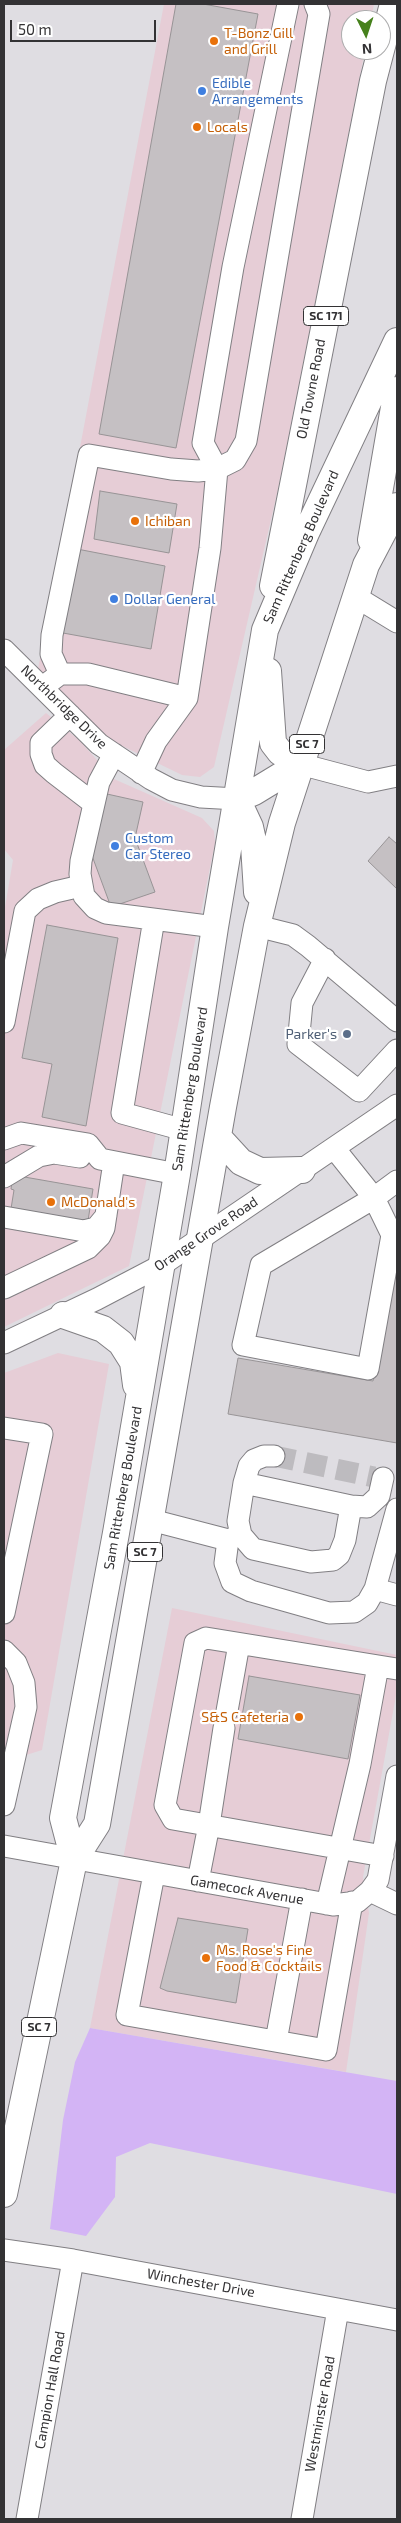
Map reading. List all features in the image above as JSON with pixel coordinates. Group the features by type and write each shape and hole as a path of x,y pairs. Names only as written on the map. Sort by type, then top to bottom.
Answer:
{"main road":[{"name":"Old Towne Road","path":"265,630 285,517 373,81 393,4"},
{"name":"Sam Rittenberg Boulevard","path":"74,1860 64,1818 177,1174 215,928 265,630 310,524 397,341"},
{"path":"366,565 397,390"},
{"name":"Sam Rittenberg Boulevard","path":"4,2194 74,1860 97,1824 218,1136 257,926 282,823 366,565 397,506"},
{"path":"257,926 254,845 250,827 237,799 254,792 300,764 280,752 273,743 265,630"},
{"path":"218,1136 241,1162 260,1171 302,1170"},
{"path":"62,1315 103,1329 121,1343 133,1362 138,1401"}],"street":[{"path":"141,773 156,742 187,698 210,548 217,469 203,443 233,267 288,4"},
{"path":"60,674 51,654 52,635 89,455 171,469 198,471 217,469 235,460 246,441 320,14 315,4"},
{"path":"356,597 397,622"},
{"name":"Northbridge Drive","path":"4,650 100,744 141,773 172,790 200,797 237,799"},
{"path":"42,687 60,674 88,674 187,698"},
{"path":"70,715 41,743 41,754 45,765 94,803"},
{"path":"114,754 102,776 80,861 81,886 84,896 95,908 106,913 215,928"},
{"path":"300,764 359,781 377,781 397,776"},
{"path":"4,1022 26,911 38,899 55,892 81,886"},
{"path":"154,919 122,1113 184,1130"},
{"path":"257,926 293,935 397,1022"},
{"path":"324,959 302,1003 298,1044 359,1091 397,1050"},
{"name":"Orange Grove Road","path":"4,1343 160,1266 397,1105"},
{"path":"4,1139 20,1134 88,1144 102,1157 106,1216 100,1236 88,1248 4,1288"},
{"path":"4,1160 8,1151 28,1142 47,1142 177,1174"},
{"path":"334,1148 374,1198 392,1235 368,1369 243,1345 261,1265 374,1198 397,1181"},
{"path":"4,1177 38,1156 54,1154 102,1157"},
{"path":"4,1216 84,1231 96,1228 106,1216"},
{"path":"4,1428 42,1434 4,1613"},
{"path":"274,1456 264,1456 254,1460 249,1466 244,1483 235,1538 224,1563 232,1582 251,1591 329,1613 354,1612 366,1603 375,1589 397,1509"},
{"path":"244,1483 351,1506 367,1507 376,1502 385,1480"},
{"path":"151,1520 235,1538 253,1549 312,1562 333,1560 339,1555 345,1540 351,1506"},
{"path":"375,1589 397,1595"},
{"path":"327,1904 339,1848 360,1764 387,1668 206,1638 195,1643 165,1806 173,1818 209,1825 339,1848 383,1856"},
{"path":"198,1881 239,1644"},
{"path":"4,1651 16,1663 24,1682 26,1707 4,1805"},
{"path":"397,1776 378,1880 370,1891 397,1904"},
{"name":"Gamecock Avenue","path":"4,1846 327,1904 357,1902 370,1891"},
{"path":"154,1874 127,2015 326,2050 352,1902"},
{"path":"276,2041 302,1899"},
{"name":"Winchester Drive","path":"4,2250 73,2260 397,2320"},
{"name":"Campion Hall Road","path":"27,2519 73,2260"},
{"name":"Westminster Road","path":"302,2519 338,2309"}],"shaded area":[{"path":"164,4 374,4 373,10 341,10 341,60 363,60 278,489 214,767 200,777 182,775 108,739 38,669"},
{"path":"46,713 79,740 114,779 202,818 214,831 215,843 129,1266 4,1327 4,913 13,860 4,849 4,750"},
{"path":"58,1353 109,1364 42,1750 4,1762 4,1373"},
{"path":"172,1608 397,1655 397,1690 363,1877 369,1913 346,2072 90,2028"},
{"path":"90,2028 397,2081 397,2194 150,2143 116,2157 115,2197 86,2236 50,2229 63,2120 75,2062"}],"building":[{"path":"176,4 203,4 258,14 176,448 99,434"},
{"name":"Ichiban","path":"100,491 177,504 169,553 94,539"},
{"name":"Dollar General","path":"77,549 165,566 151,649 63,633"},
{"name":"Custom Car Stereo","path":"107,794 143,802 135,838 155,892 111,907 91,853"},
{"path":"389,837 397,844 397,889 368,861"},
{"path":"47,925 118,938 86,1126 42,1117 52,1064 22,1058"},
{"name":"McDonald's","path":"13,1175 93,1189 87,1227 10,1215 14,1190 11,1189"},
{"path":"397,1257 397,1443 228,1414 238,1358 373,1381"},
{"name":"S&S Cafeteria","path":"249,1676 360,1695 348,1759 238,1739"},
{"name":"Ms. Rose's Fine Food & Cocktails","path":"178,1918 248,1929 236,2003 167,1991 160,1988"}],"tunnel":[{"path":"274,1456 374,1477"}],"place":[{"name":"T-Bonz Gill and Grill","path":"214,41"},
{"name":"Edible Arrangements","path":"202,91"},
{"name":"Locals","path":"197,127"},
{"name":"Ichiban","path":"135,521"},
{"name":"Dollar General","path":"114,599"},
{"name":"Custom Car Stereo","path":"115,846"},
{"name":"Parker's","path":"347,1034"},
{"name":"McDonald's","path":"51,1202"},
{"name":"S&S Cafeteria","path":"299,1717"},
{"name":"Ms. Rose's Fine Food & Cocktails","path":"206,1958"}]}
